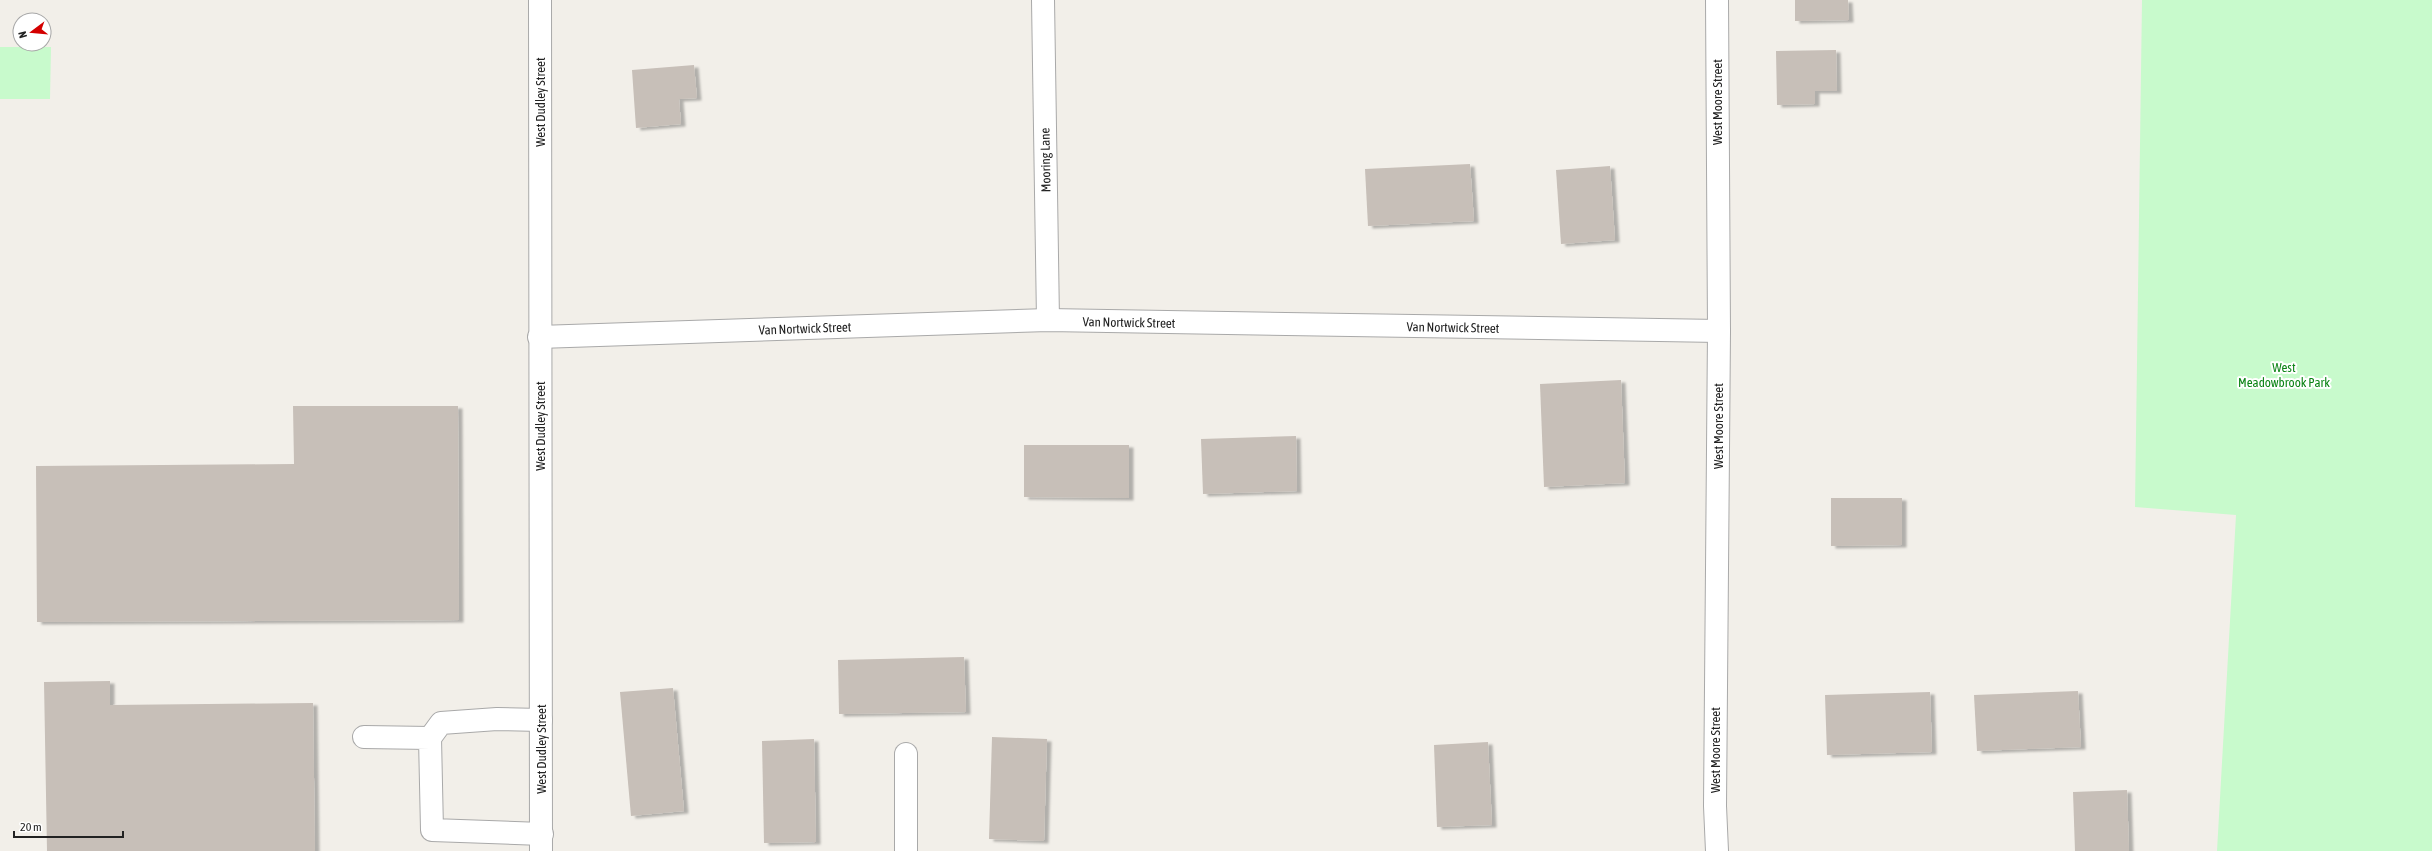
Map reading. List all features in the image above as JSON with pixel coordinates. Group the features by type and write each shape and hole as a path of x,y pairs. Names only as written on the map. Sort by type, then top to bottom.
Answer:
{"street":[{"name":"West Dudley Street","path":"540,0 539,337 541,842"},
{"name":"Mooring Lane","path":"1043,0 1048,320"},
{"name":"West Moore Street","path":"1717,0 1719,331 1715,806 1717,851"},
{"name":"Van Nortwick Street","path":"539,337 1048,320 1719,331"},
{"path":"541,720 498,719 441,723 430,738 432,830 541,842"},
{"path":"364,736 430,738"},
{"path":"906,754 906,851"}],"green space":[{"name":"West Meadowbrook Park","path":"2142,0 2432,0 2432,851 2217,851 2236,515 2135,507"},
{"path":"0,47 12,47 12,52 51,52 50,99 0,99"}],"building":[{"path":"1795,0 1848,0 1849,20 1795,21"},
{"path":"1836,50 1837,91 1815,91 1815,104 1777,105 1776,51"},
{"path":"694,65 697,98 679,99 681,124 636,128 632,70"},
{"path":"1470,164 1474,221 1368,226 1365,169"},
{"path":"1610,166 1615,240 1561,244 1556,170"},
{"path":"1621,380 1625,483 1544,487 1540,384"},
{"path":"293,406 458,406 459,620 37,622 36,466 294,464"},
{"path":"1296,436 1297,491 1203,494 1201,439"},
{"path":"1024,445 1129,445 1129,498 1024,497"},
{"path":"1831,498 1902,498 1902,545 1831,546"},
{"path":"964,657 966,712 839,714 838,660"},
{"path":"110,681 110,705 313,703 315,851 47,851 44,682"},
{"path":"673,688 684,811 631,816 620,692"},
{"path":"2078,691 2081,747 1977,751 1974,695"},
{"path":"1930,692 1932,752 1827,755 1825,695"},
{"path":"992,737 1047,739 1044,841 989,839"},
{"path":"814,739 816,842 764,843 762,741"},
{"path":"1488,742 1492,825 1437,827 1434,745"},
{"path":"2127,790 2129,851 2075,851 2073,792"}]}
